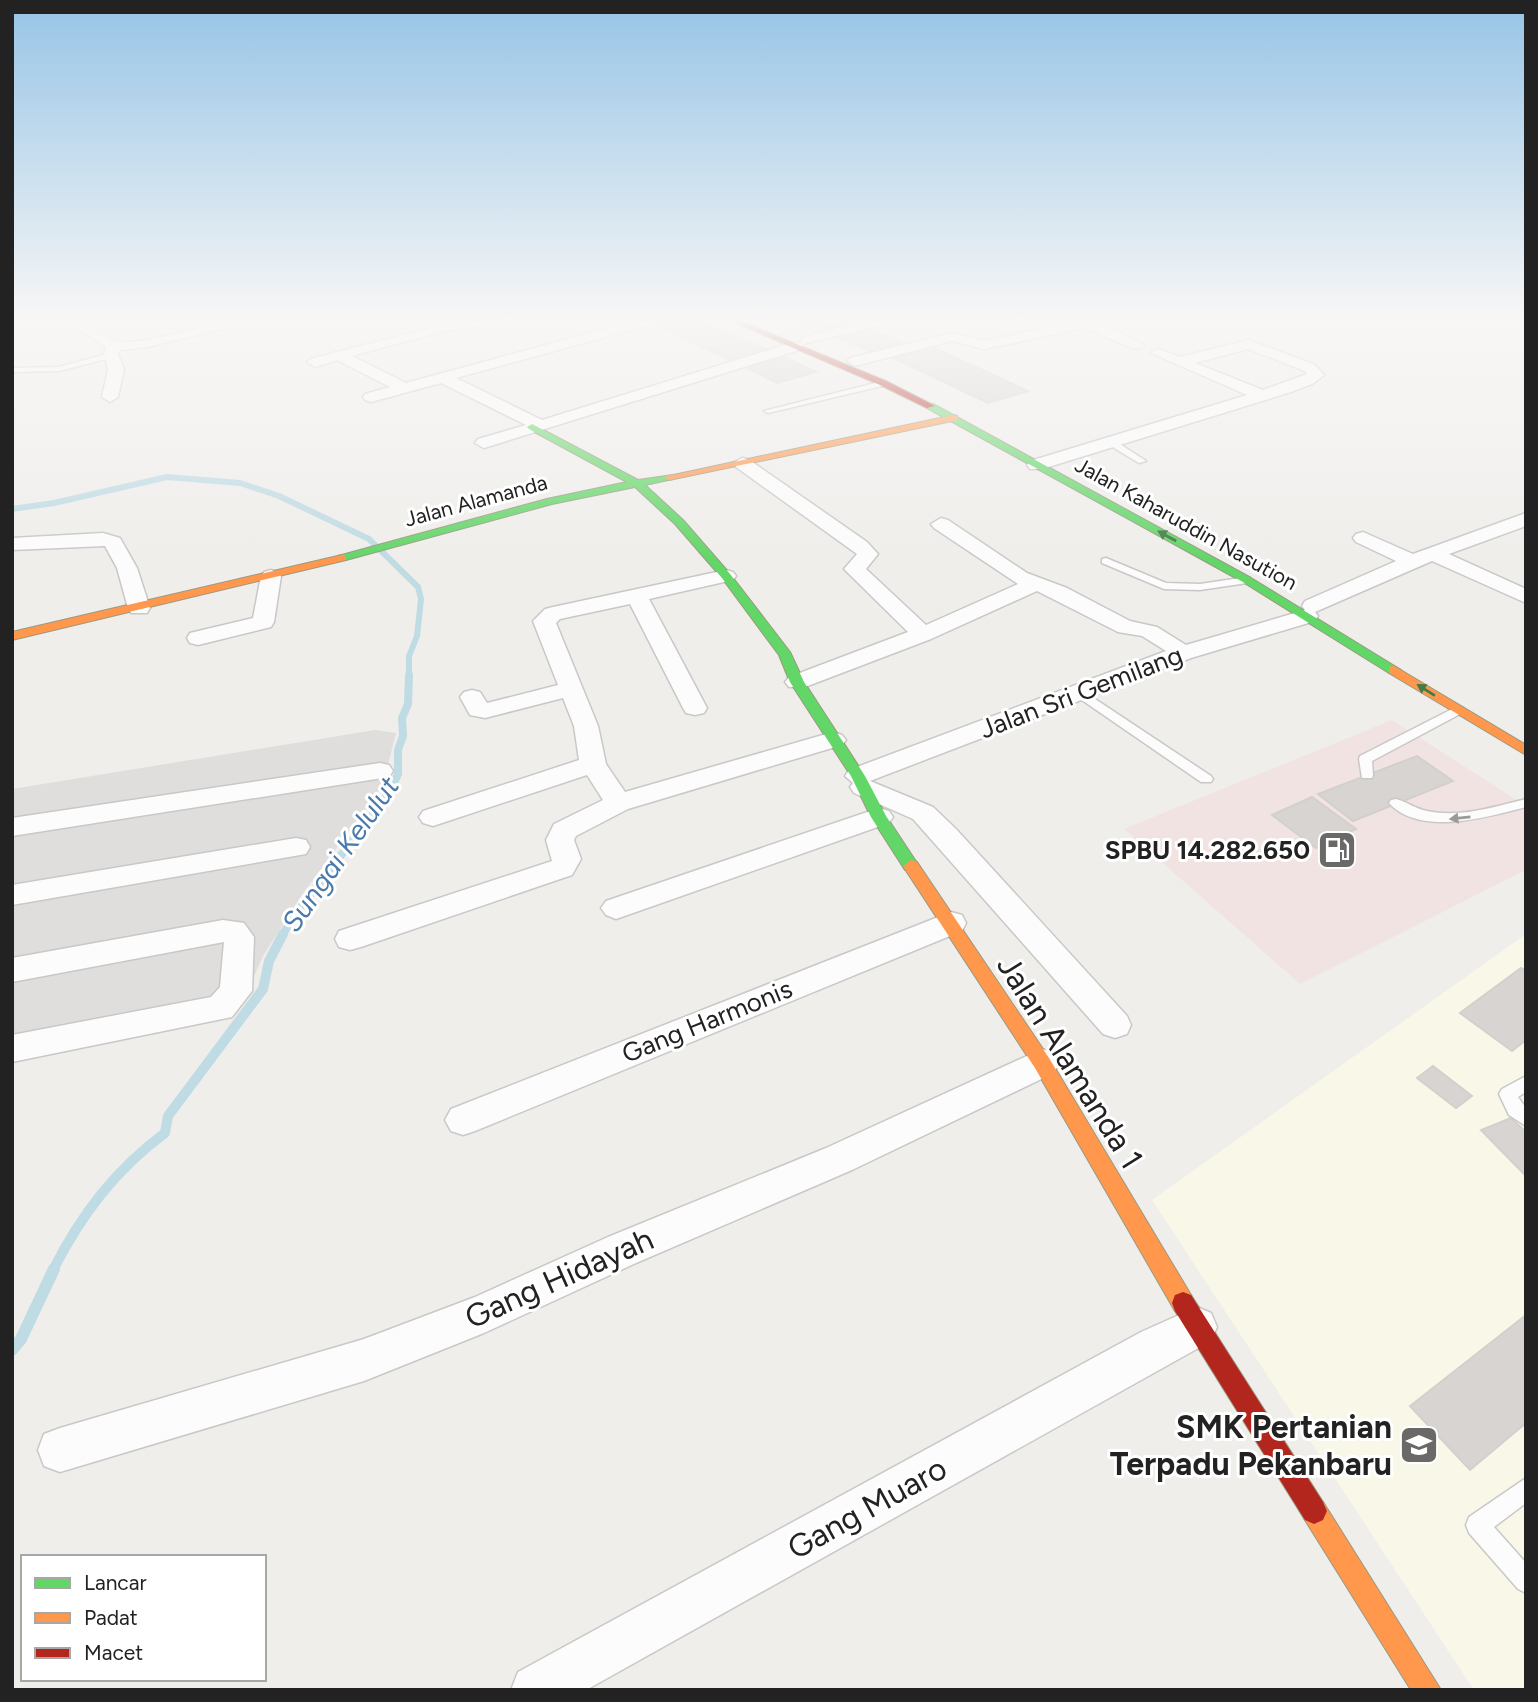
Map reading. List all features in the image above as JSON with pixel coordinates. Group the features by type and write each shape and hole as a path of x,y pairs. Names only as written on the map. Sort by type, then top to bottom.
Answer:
{"main road":[{"name":"Jalan Kaharuddin Nasution","path":"920,401 1247,580 1310,611 1458,710 1526,751"},
{"name":"Jalan Kaharuddin Nasution","path":"940,401 1058,458 1310,611 1503,718"},
{"name":"Jalan Alamanda","path":"12,636 367,552 551,501 954,418"},
{"name":"Jalan Alamanda 1","path":"536,426 639,485 679,522 726,576 785,655 797,682 861,781 878,817 1042,1063 1197,1327 1427,1690"}],"street":[{"path":"488,401 536,426"},
{"path":"484,443 618,401"},
{"path":"1036,465 1241,401"},
{"path":"742,463 860,546 868,554 854,569 923,634"},
{"name":"Jalan Sri Gemilang","path":"861,781 1183,653 1310,611 1423,557 1526,519"},
{"path":"941,524 980,552 1035,584 1060,592 1126,627 1138,626 1154,632 1183,653"},
{"path":"1436,531 1464,542"},
{"path":"1363,538 1423,557 1526,597"},
{"path":"12,544 103,539 113,541 127,568 139,608"},
{"path":"198,638 263,622 271,576"},
{"path":"619,803 593,764 586,726 544,624 545,618 726,576"},
{"path":"797,682 923,634 1035,584"},
{"path":"637,597 695,708"},
{"path":"472,697 479,710 485,711 572,689"},
{"path":"350,939 562,868 567,859 560,840 564,830 619,803 833,740"},
{"path":"433,817 593,764"},
{"path":"12,827 380,771"},
{"path":"861,781 923,813 946,835 1115,1025"},
{"path":"616,908 878,817"},
{"path":"12,895 296,847"},
{"name":"Gang Harmonis","path":"463,1120 951,923"},
{"path":"12,970 223,931 233,931 239,937 236,991 221,1008 12,1049"},
{"name":"Gang Hidayah","path":"60,1451 376,1355 484,1313 622,1250 862,1149 1042,1063"},
{"name":"Gang Muaro","path":"536,1690 1156,1347 1197,1327"}],"lane":[{"path":"768,411 807,401"},
{"path":"1109,442 1142,461"},
{"path":"1106,561 1164,586 1200,587 1247,580"},
{"path":"1080,693 1206,779"},
{"path":"1367,775 1365,758 1458,710"},
{"path":"1396,803 1422,816 1446,819 1468,817 1526,803"},
{"path":"1526,1083 1508,1094 1515,1110 1526,1119"},
{"path":"1526,1489 1476,1525 1526,1581"}],"shaded area":[{"name":"SPBU 14.282.650","path":"1392,720 1526,806 1526,870 1300,984 1124,829"},
{"path":"375,730 396,733 383,785 299,899 263,956 241,1006 12,1049 12,789"},
{"name":"SMK Pertanian Terpadu Pekanbaru","path":"1526,934 1526,1690 1474,1690 1152,1200"}],"building":[{"path":"1417,756 1453,781 1353,821 1318,794"},
{"path":"1312,797 1356,829 1316,848 1272,815"},
{"path":"1521,968 1526,971 1526,1040 1512,1051 1460,1013"},
{"path":"1433,1066 1472,1096 1456,1108 1417,1078"},
{"path":"1511,1118 1526,1132 1526,1176 1481,1130"},
{"path":"1526,1315 1526,1423 1470,1470 1410,1406"}],"waterway":[{"name":"Sungai Kelulut","path":"12,509 54,503 167,477"},
{"name":"Sungai Kelulut","path":"167,477 240,483 279,496 369,539 418,587 421,599 417,636 409,656 409,675"},
{"name":"Sungai Kelulut","path":"282,936 291,920 389,793 398,774 398,750 403,736 402,718 408,704 409,675"},
{"name":"Sungai Kelulut","path":"53,1270 75,1231 101,1195 130,1162 165,1133 168,1116 263,989 269,961 283,934"},
{"name":"Sungai Kelulut","path":"12,1350 21,1339 54,1269"}],"traffic: fast":[{"path":"930,406 1247,580 1394,670"},
{"path":"532,427 639,485 679,522 726,576 785,655 797,682 858,776 879,817 911,866"},
{"path":"342,558 551,501 669,477"}],"traffic: slow":[{"path":"669,477 954,418"},
{"path":"12,636 342,558"},
{"path":"1394,670 1526,751"},
{"path":"911,866 1042,1063 1183,1303"},
{"path":"1314,1511 1427,1690"}],"traffic: jam":[{"path":"921,401 930,406"},
{"path":"1183,1303 1314,1511"}],"place":[{"name":"SPBU 14.282.650","path":"1337,850"},
{"name":"SMK Pertanian Terpadu Pekanbaru","path":"1419,1445"}]}
